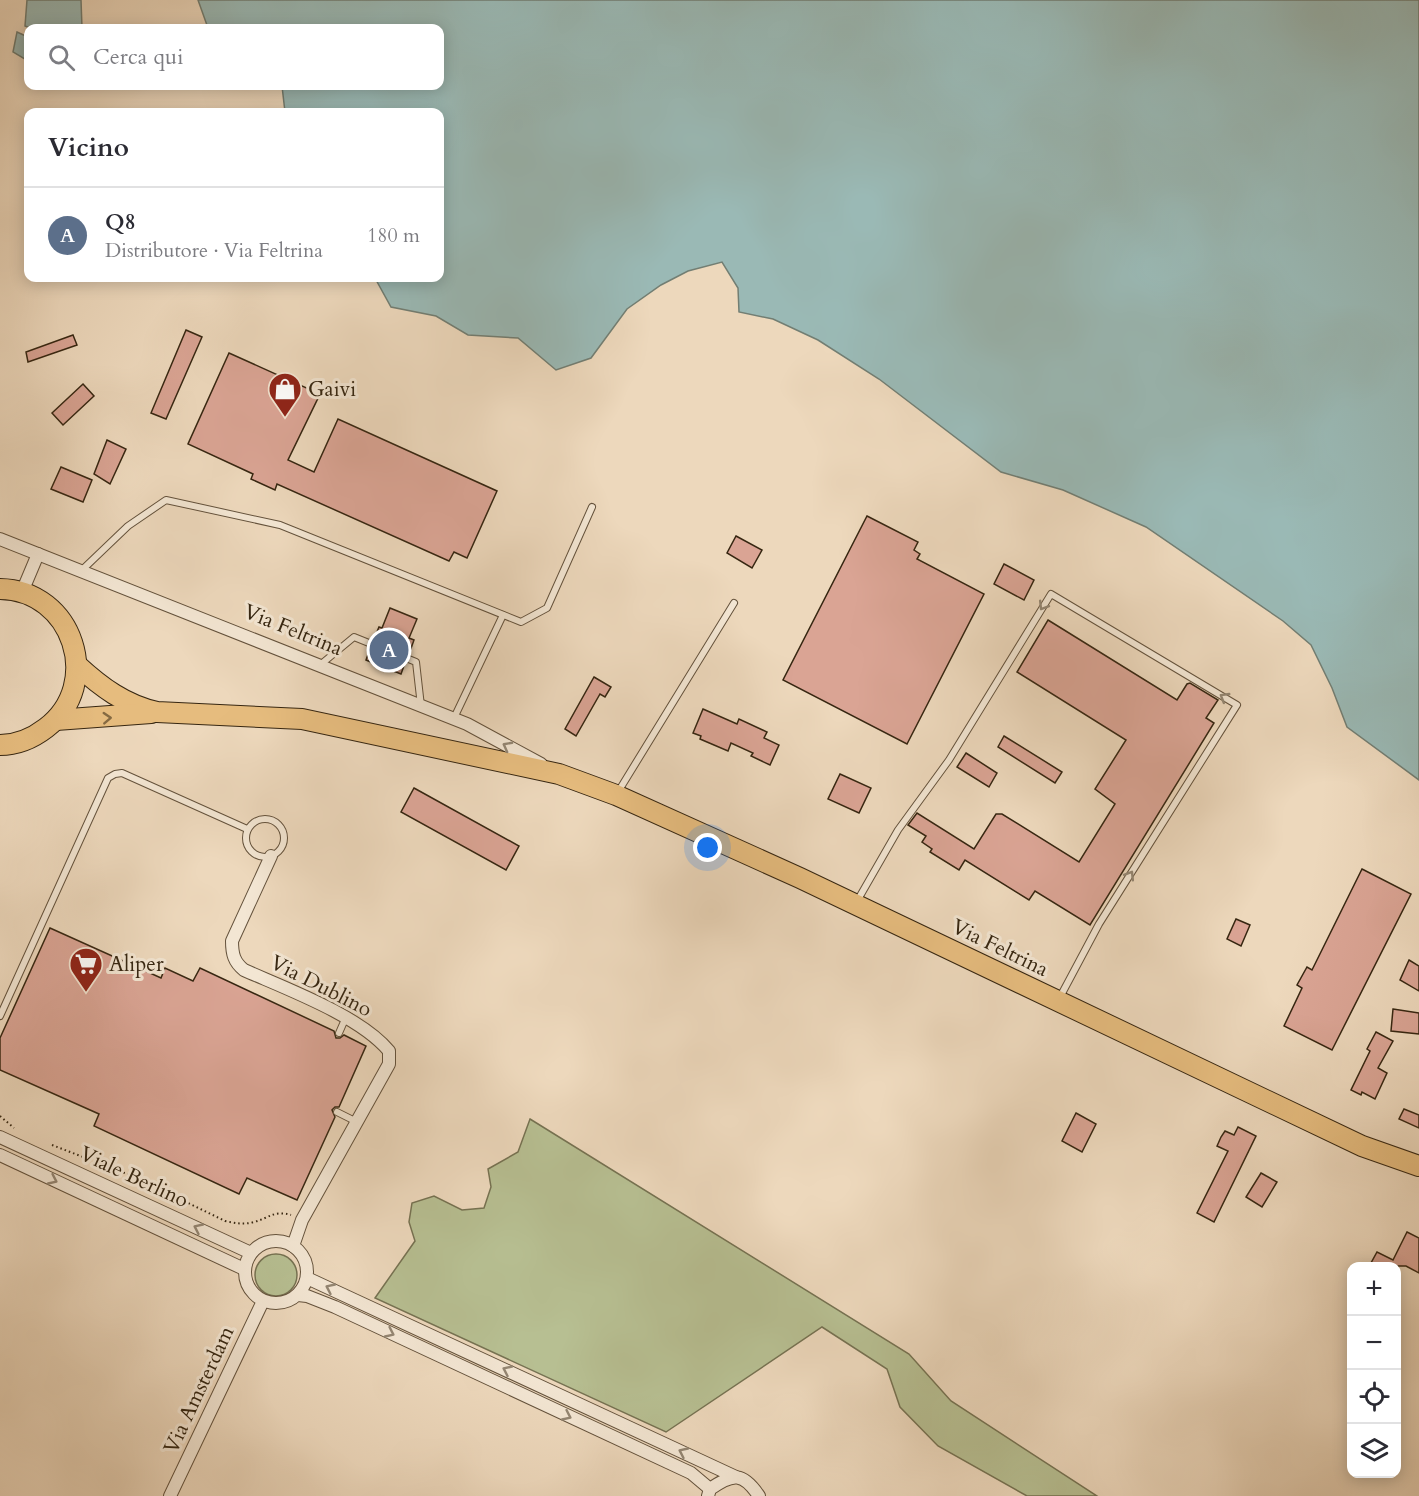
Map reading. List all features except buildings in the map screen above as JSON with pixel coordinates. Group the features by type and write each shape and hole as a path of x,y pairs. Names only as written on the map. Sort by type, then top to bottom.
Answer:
{"main road":[{"path":"0,589 22,592 44,603 62,620 73,641 77,665 75,685 68,704 56,720 35,736 10,745 0,745"},
{"name":"Via Feltrina","path":"77,665 113,695 138,708 157,712 302,719 559,774 616,795 855,905 1362,1146 1419,1166"},
{"name":"Via Feltrina","path":"56,720 132,716 157,712"}],"street":[{"name":"Via Feltrina","path":"0,539 467,724 559,774"},
{"path":"22,592 38,554"},
{"name":"Via Dublino","path":"271,856 232,941 232,954 237,965 346,1017 381,1040 389,1050 389,1064 302,1220 293,1245"},
{"name":"Viale Berlino","path":"0,1137 251,1253"},
{"name":"Viale Berlino","path":"0,1155 244,1269"},
{"path":"298,1295 307,1278 305,1260 293,1245 274,1240 261,1244 251,1253 244,1269 249,1288 263,1301 281,1303 298,1295 308,1296 336,1307 691,1473 709,1492 725,1479 736,1477"},
{"path":"307,1278 744,1479 759,1496"},
{"name":"Via Amsterdam","path":"170,1496 263,1301"}],"lane":[{"path":"81,571 128,526 166,500 280,525 521,622 547,608 592,507"},
{"path":"855,905 898,830 949,760 1051,594 1237,705 1099,924 1058,1002"},
{"path":"616,795 735,603"},
{"path":"454,719 503,615"},
{"path":"319,666 354,637 416,662 422,706"},
{"path":"0,1016 108,778 122,773 247,829"},
{"path":"262,818 274,821 283,830 284,842 277,853 261,857 251,852 246,842 247,829 256,820 262,818"},
{"path":"339,1033 346,1017"},
{"path":"337,1112 357,1122"}],"path":[{"path":"0,1116 18,1131"},
{"path":"52,1146 135,1177 225,1221 238,1224 253,1222 279,1212 302,1220"}],"green space":[{"path":"530,1119 909,1354 951,1401 1097,1496 1027,1496 938,1446 900,1407 887,1369 822,1327 666,1432 375,1298 415,1241 409,1222 412,1203 434,1196 462,1210 484,1208 491,1187 488,1169 518,1152"},
{"path":"276,1254 291,1260 297,1275 291,1290 276,1296 261,1290 255,1275 261,1260"}],"water":[{"path":"27,0 81,0 82,24 25,24"},
{"path":"198,0 1419,0 1419,780 1347,727 1332,688 1311,645 1283,621 1146,527 1063,490 1001,472 879,379 818,340 773,319 739,312 738,288 722,262 688,271 661,285 627,309 591,358 556,370 518,338 468,335 436,316 391,307 377,282 444,282 444,108 285,108 282,90 444,90 444,24 207,24"},
{"path":"17,32 24,35 24,59 13,52"}],"place":[{"name":"Gaivi","path":"285,418"},
{"name":"Q8","path":"389,650"},
{"name":"Aliper","path":"86,993"}]}
